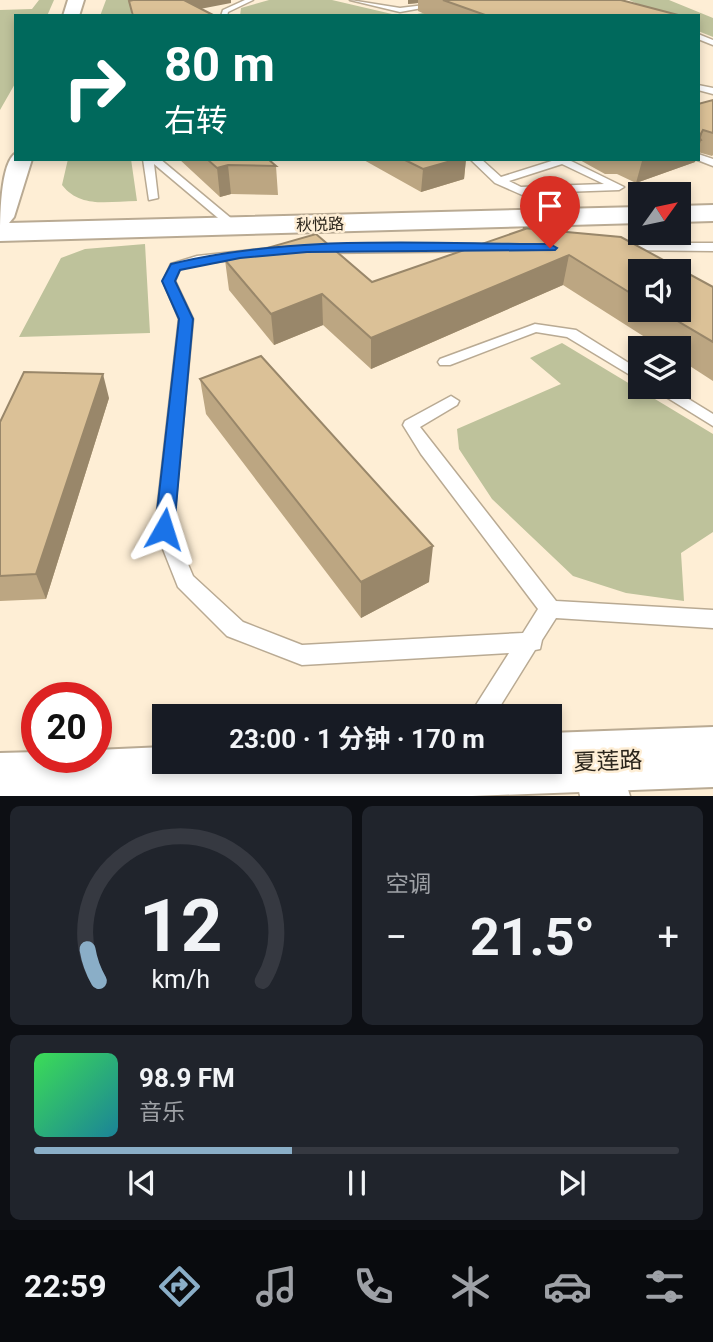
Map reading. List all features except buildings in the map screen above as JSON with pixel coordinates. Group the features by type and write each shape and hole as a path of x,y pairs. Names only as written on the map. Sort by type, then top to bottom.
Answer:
{"street":[{"path":"0,217 19,161"},
{"path":"691,214 713,213"},
{"name":"秋悦路","path":"0,232 628,215"},
{"name":"夏莲路","path":"554,774 601,778 713,757"},
{"name":"夏莲路","path":"0,785 246,774"}],"lane":[{"path":"224,14 225,11 250,0"},
{"path":"353,0 400,10 463,0"},
{"path":"148,161 153,198"},
{"path":"156,161 234,226"},
{"path":"477,161 499,181 579,217"},
{"path":"499,181 563,161 619,187 519,190"},
{"path":"605,247 713,247"},
{"path":"510,248 307,249 240,254 175,267 169,281 186,319 164,529 185,581 235,629 302,654 532,642"},
{"path":"445,362 535,328 571,332 628,368"},
{"path":"677,399 713,421"},
{"path":"451,401 411,425 426,450 550,609 713,619"},
{"path":"489,704 532,642 550,609"}],"green space":[{"path":"39,0 54,0 48,14 14,14 14,86 0,110 0,10 32,9"},
{"path":"106,0 138,0 131,14 101,14"},
{"path":"269,0 332,0 392,14 240,14 241,8"},
{"path":"629,0 669,0 713,18 713,37 700,32 700,14 660,14"},
{"path":"477,3 510,14 417,14"},
{"path":"68,161 131,161 137,201 87,201 70,193 62,185"},
{"path":"145,244 150,333 19,337 61,258 85,249"},
{"path":"562,343 628,383 628,399 655,399 713,434 713,532 681,553 684,601 626,593 573,576 492,499 459,449 457,429 561,384 530,358"}],"route":[{"path":"164,529 186,319 169,281 175,267 197,260 240,254 307,249 550,248"}]}
